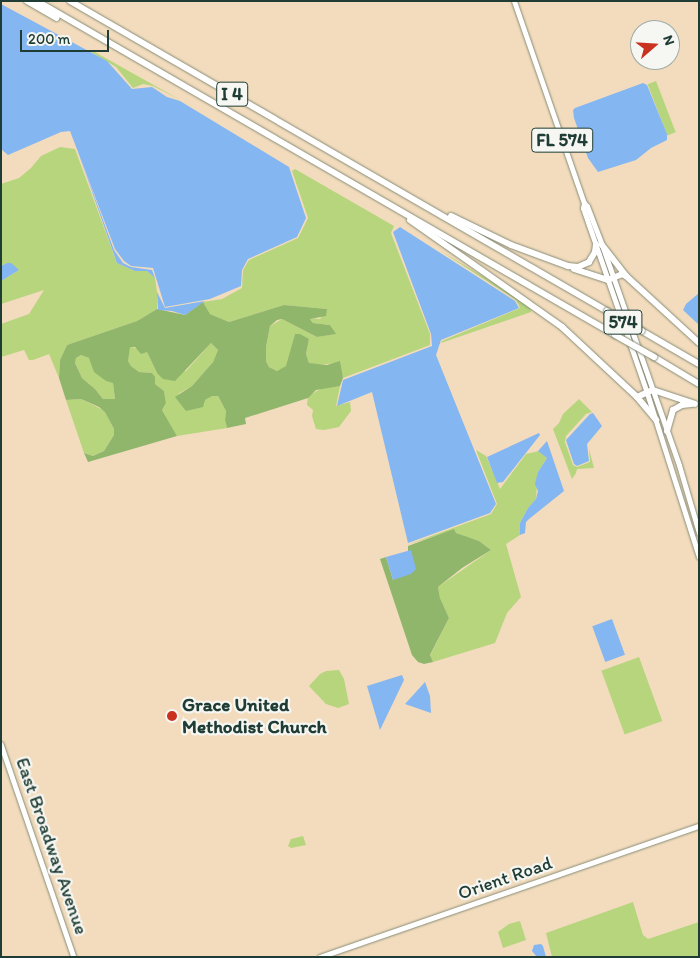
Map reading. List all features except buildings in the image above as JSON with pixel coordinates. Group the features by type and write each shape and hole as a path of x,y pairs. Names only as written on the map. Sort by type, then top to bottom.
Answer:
{"highway":[{"path":"27,1 108,44"},
{"name":"I 4","path":"37,1 108,44 699,384"},
{"name":"I 4","path":"70,1 699,364"},
{"path":"394,187 489,235 549,261 611,280 622,274 626,276"},
{"path":"402,212 412,222 562,327 637,397 656,420"},
{"path":"549,261 568,266 585,265 593,258 599,245 626,276 699,343"},
{"path":"637,397 650,391 697,405"},
{"path":"667,431 673,410 682,405 697,405"}],"main road":[{"name":"FL 574","path":"514,1 584,203"},
{"name":"574","path":"584,203 583,208 599,245 650,391 656,420 699,557"},
{"path":"650,391 667,431 699,533"}],"street":[{"name":"East Broadway Avenue","path":"1,744 74,957"},
{"name":"Orient Road","path":"320,957 699,826"}],"green space":[{"path":"88,50 181,100 153,86 143,84 133,88 116,67"},
{"path":"656,81 676,132 667,136 648,84"},
{"path":"60,147 75,149 117,263 135,271 147,271 155,278 157,309 137,321 67,345 60,360 59,378 49,354 29,360 24,350 1,357 1,324 29,314 44,290 1,304 1,281 19,270 7,263 1,266 1,184 19,178 41,156"},
{"path":"295,169 394,226 391,233 430,334 430,345 343,378 338,363 315,365 309,363 306,354 309,339 295,334 287,366 277,371 269,367 266,361 266,347 270,326 282,319 317,337 335,334 330,325 313,323 310,318 320,319 327,309 284,305 229,322 210,314 203,302 222,299 242,288 243,270 249,260 298,238 308,218 292,171"},
{"path":"439,250 514,295 530,307 531,312 441,343 520,308 516,300"},
{"path":"203,302 210,314 229,322 284,305 327,309 326,316 310,319 313,323 330,325 336,334 317,337 282,319 277,320 270,326 266,347 266,361 269,367 277,371 286,366 295,334 300,334 309,339 306,354 309,363 327,365 340,361 343,378 340,386 316,390 308,398 245,418 246,424 227,428 225,420 226,411 218,396 212,396 205,400 203,407 186,411 175,397 192,386 213,362 218,350 211,343 175,381 163,379 157,373 147,352 141,354 135,347 130,347 128,361 131,366 139,372 152,373 155,377 155,384 164,391 166,403 162,410 177,436 88,462 84,453 93,456 104,451 114,435 114,429 105,412 99,407 81,399 66,400 59,378 60,360 67,345 137,321 157,309 185,315","holes":["81,355 89,358 94,372 106,381 113,383 115,399 103,399 82,378 75,363 76,358"]},
{"path":"211,343 218,350 213,362 192,386 178,394 205,400 212,395 218,396 226,411 225,420 227,428 177,436 162,410 166,403 164,391 155,384 152,373 139,372 131,366 128,361 129,346 147,352 157,373 186,371"},
{"path":"81,355 89,358 113,383 115,399 103,399 82,378 75,363 76,358"},
{"path":"340,386 336,406 350,402 351,411 339,427 324,430 316,429 312,416 313,410 307,405 308,396 324,387"},
{"path":"81,399 105,411 114,429 114,435 104,451 93,456 84,453 66,400"},
{"path":"579,399 592,412 586,414 566,436 565,442 573,465 577,467 590,462 589,449 594,468 577,469 572,479 553,429 559,423 563,414"},
{"path":"476,450 486,456 500,489 526,454 539,451 547,458 538,472 536,499 528,508 520,523 520,535 506,544 521,597 507,613 495,643 433,662 430,656 449,618 440,598 438,587 491,550 479,541 456,533 454,530 407,545 491,514 497,504"},
{"path":"454,529 456,533 479,541 491,550 462,568 438,587 440,598 449,618 430,655 433,662 424,664 418,662 412,655 380,559 386,557 393,580 411,551 408,551 408,546"},
{"path":"639,657 662,721 625,735 601,671"},
{"path":"339,670 344,679 349,704 338,708 326,704 309,686 320,674 326,671"},
{"path":"303,836 306,845 291,848 288,846 291,839"},
{"path":"633,902 643,935 648,939 699,922 699,957 552,957 546,933"},
{"path":"520,921 526,940 503,948 498,932 509,924"}],"water":[{"path":"1,4 107,61 132,89 152,87 167,97 180,101 289,167 306,218 297,237 248,259 242,270 241,286 210,299 165,307 153,268 131,266 124,261 115,249 70,131 61,132 8,155 1,149"},
{"path":"643,83 647,85 667,134 667,140 651,148 636,160 598,172 588,158 573,110"},
{"path":"77,149 114,250 123,263 131,267 152,270 155,278 147,271 135,271 117,263"},
{"path":"400,227 515,301 519,308 441,340 436,355 496,504 490,513 408,543 372,392 337,406 343,380 432,346 431,334 393,232"},
{"path":"11,263 19,270 1,281 1,266"},
{"path":"157,292 165,308 205,301 185,315 172,311 158,310"},
{"path":"699,293 699,325 683,310 686,304"},
{"path":"593,413 602,426 587,444 589,461 577,466 574,464 566,440"},
{"path":"539,433 540,435 503,482 497,483 487,457"},
{"path":"547,441 564,491 526,522 525,533 520,535 520,523 528,508 536,499 538,491 535,484 538,472 547,458 538,451"},
{"path":"411,550 416,569 411,574 393,580 386,557"},
{"path":"612,619 625,655 605,662 592,626"},
{"path":"402,675 404,680 380,730 367,686"},
{"path":"425,682 430,696 431,713 405,704"},
{"path":"541,944 546,957 537,957 532,951 534,945"}],"place":[{"name":"Grace United Methodist Church","path":"172,716"}]}
